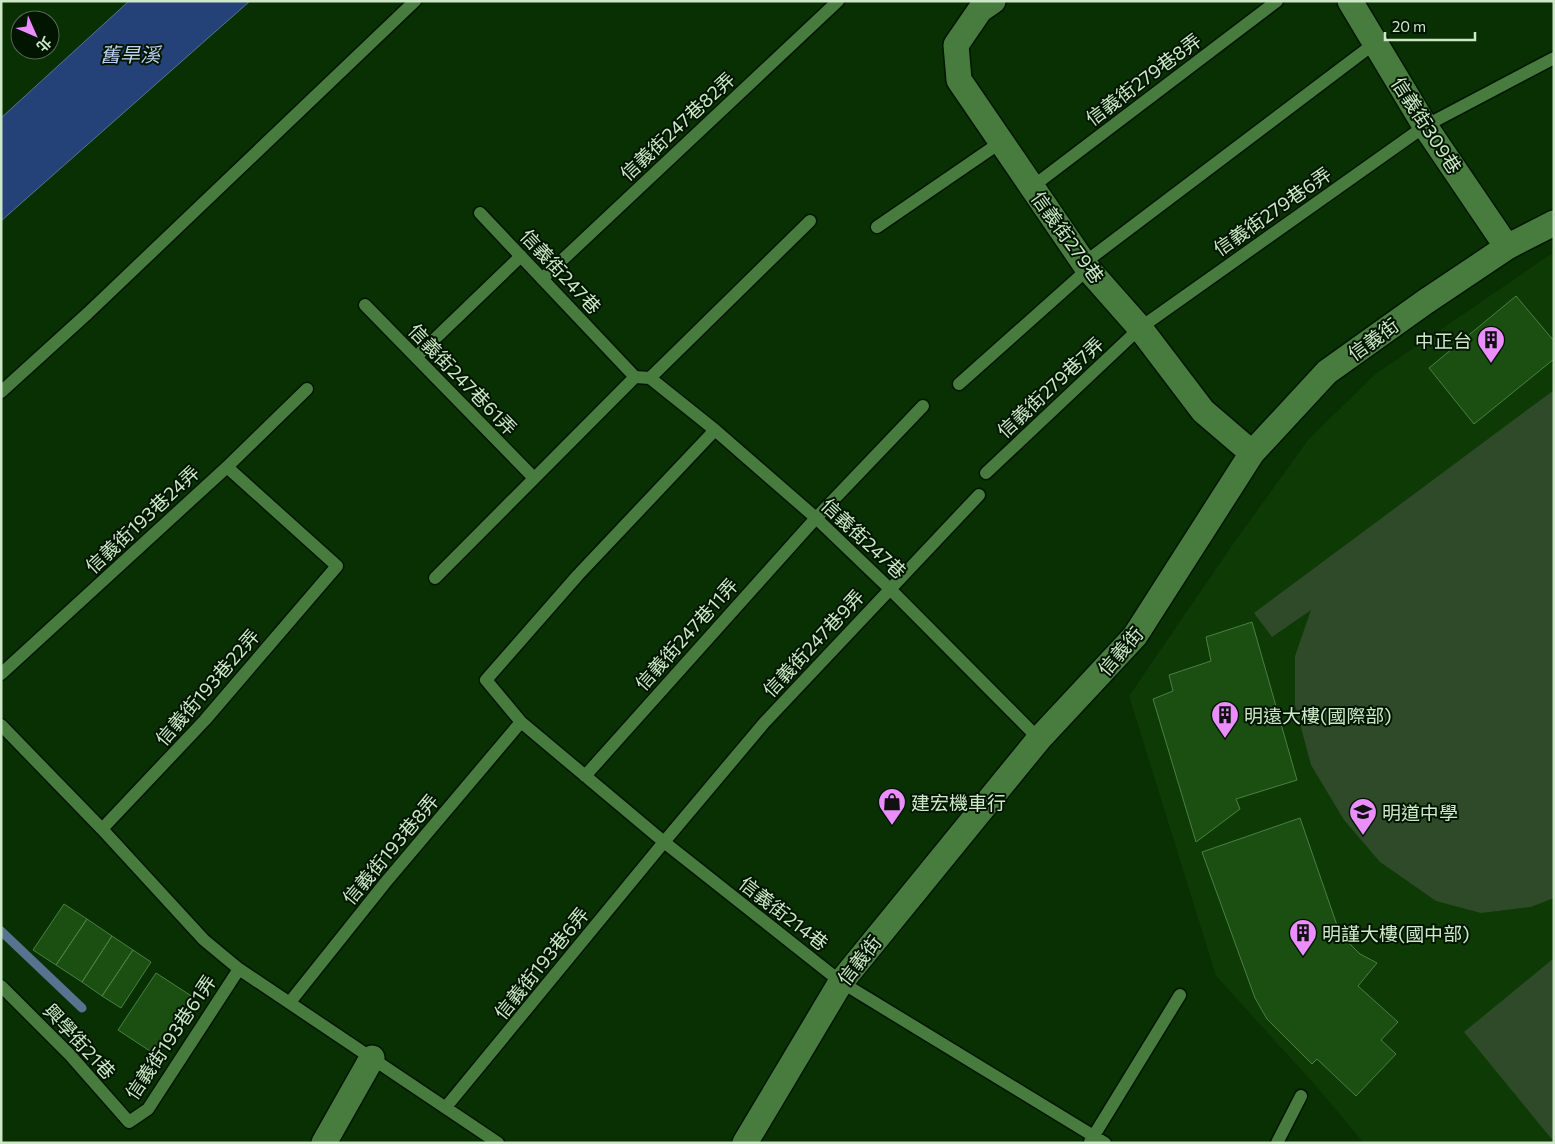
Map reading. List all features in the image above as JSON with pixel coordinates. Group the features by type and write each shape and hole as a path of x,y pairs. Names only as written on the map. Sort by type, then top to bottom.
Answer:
{"street":[{"name":"信義街279巷","path":"993,1 980,10 956,45 959,80 1086,266 1140,328 1204,411 1252,453"},
{"name":"信義街309巷","path":"1350,1 1425,126 1507,247"},
{"name":"信義街","path":"745,1143 841,982 1039,739 1135,636 1252,453 1327,372 1425,302 1507,247 1554,223"},
{"path":"324,1143 372,1058"}],"lane":[{"path":"1,392 88,313 415,1"},
{"name":"信義街247巷82弄","path":"542,279 838,1"},
{"name":"信義街279巷8弄","path":"1032,187 1277,1"},
{"path":"959,384 1086,266 1376,43"},
{"name":"信義街279巷6弄","path":"1140,328 1425,126 1554,58"},
{"path":"877,227 1001,142"},
{"name":"信義街247巷","path":"480,213 635,377"},
{"path":"435,578 635,377 650,378 810,221"},
{"path":"416,357 521,256"},
{"name":"信義街247巷61弄","path":"365,305 534,478"},
{"name":"信義街279巷7弄","path":"986,473 1140,328"},
{"name":"信義街247巷","path":"650,378 715,430 816,518 890,589 1039,739"},
{"name":"信義街193巷24弄","path":"1,674 227,467 307,389"},
{"name":"信義街247巷11弄","path":"585,776 816,518 923,406"},
{"name":"信義街214巷","path":"715,430 578,575 486,680 521,722 664,842 841,982 1092,1139 1106,1143"},
{"name":"信義街193巷22弄","path":"102,829 205,720 337,566 227,467"},
{"name":"信義街247巷9弄","path":"664,842 764,723 979,495"},
{"name":"信義街193巷8弄","path":"290,1002 385,883 521,722"},
{"path":"1,725 102,829 204,940 239,970 290,1002 498,1143"},
{"name":"信義街193巷6弄","path":"446,1107 664,842"},
{"name":"信義街193巷61弄","path":"129,1122 148,1109 239,970"},
{"name":"興學街21巷","path":"1,986 70,1055 129,1122"},
{"path":"1092,1139 1180,995"},
{"path":"1277,1143 1301,1096"}],"shaded area":[{"name":"明道中學","path":"1554,252 1554,1143 1364,1143 1314,1084 1216,976 1129,696 1231,547 1308,440 1374,375"},
{"path":"1554,390 1554,898 1531,907 1481,913 1436,901 1380,862 1344,820 1311,765 1295,705 1295,656 1311,610 1272,637 1254,613"},
{"path":"1554,958 1554,1142 1464,1032"}],"water":[{"name":"舊旱溪","path":"129,1 250,1 1,221 1,118"}],"building":[{"name":"中正台","path":"1516,296 1554,341 1554,359 1474,424 1429,368"},
{"name":"明遠大樓(國際部)","path":"1252,622 1297,780 1236,799 1240,809 1196,842 1153,699 1173,691 1169,675 1211,661 1206,637"},
{"name":"明謹大樓(國中部)","path":"1300,818 1340,934 1360,954 1377,963 1358,986 1398,1022 1381,1040 1396,1054 1356,1096 1317,1059 1312,1064 1267,1019 1255,998 1202,852"},
{"path":"64,904 87,919 56,965 33,950"},
{"path":"87,919 112,936 82,982 56,965"},
{"path":"112,936 133,950 102,996 82,982"},
{"path":"133,950 151,962 121,1008 102,996"},
{"path":"156,973 193,997 156,1055 118,1030"}],"waterway":[{"path":"1,931 82,1008"}],"place":[{"name":"中正台","path":"1491,364"},
{"name":"明遠大樓(國際部)","path":"1225,739"},
{"name":"建宏機車行","path":"892,826"},
{"name":"明道中學","path":"1363,836"},
{"name":"明謹大樓(國中部)","path":"1303,957"}]}
